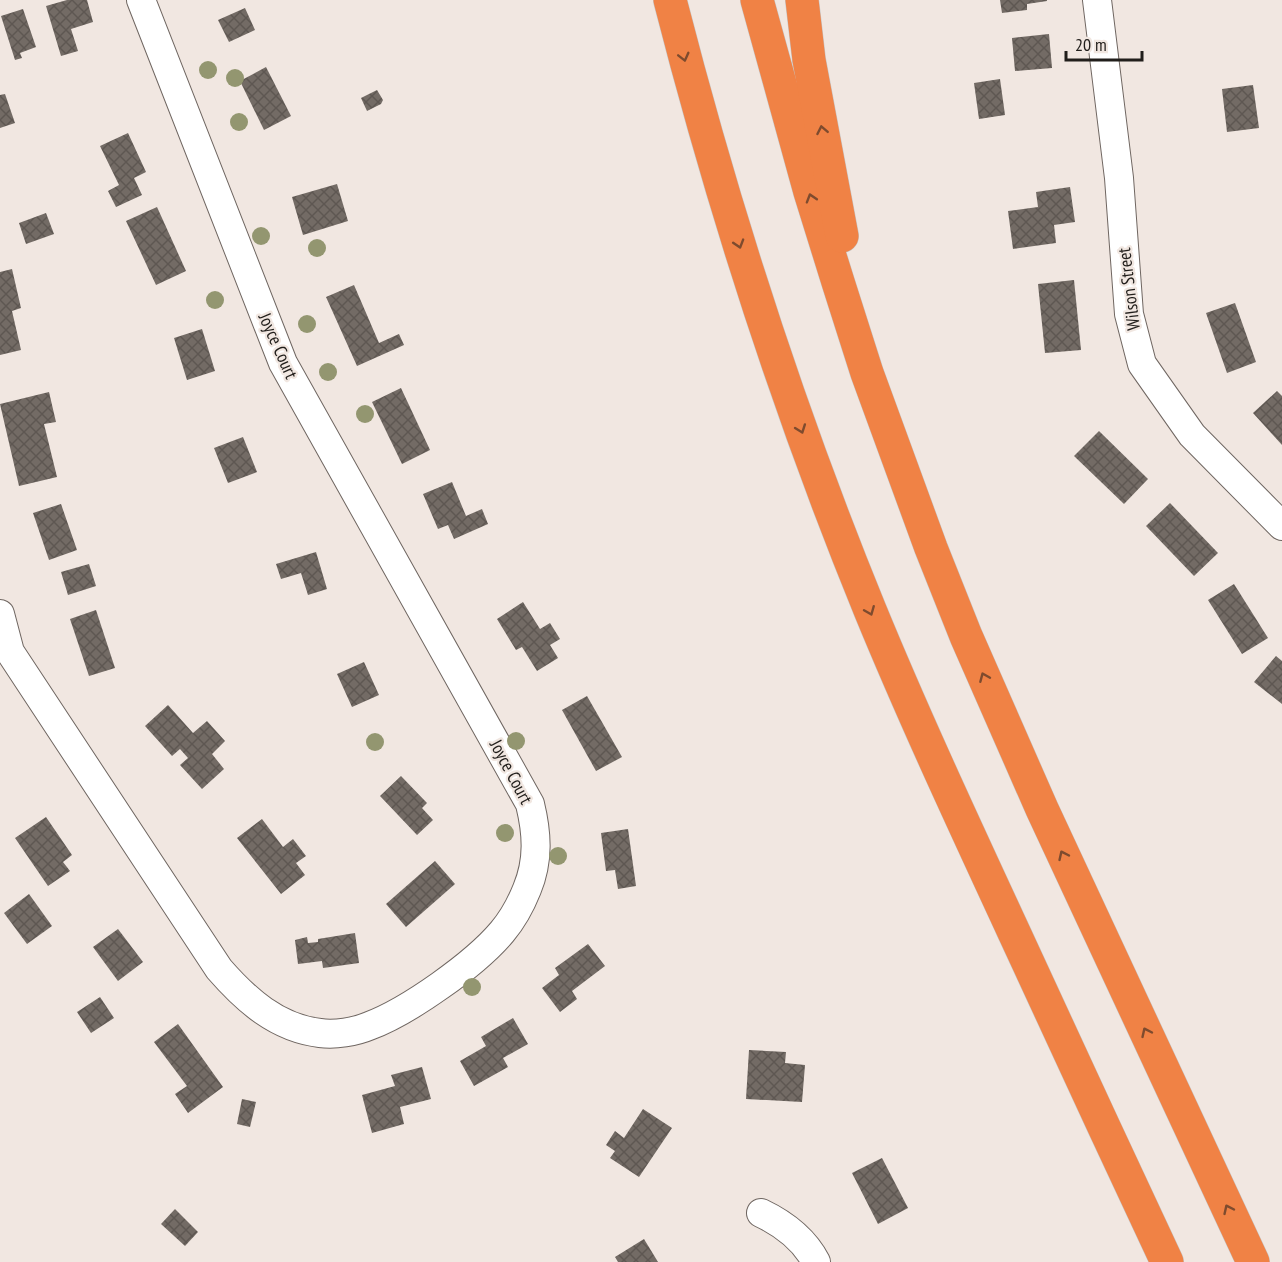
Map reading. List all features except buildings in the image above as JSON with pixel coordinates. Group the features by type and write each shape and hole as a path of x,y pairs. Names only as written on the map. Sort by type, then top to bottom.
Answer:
{"highway":[{"path":"670,0 689,75 742,256 803,434 857,576 949,792 1167,1262"},
{"path":"757,0 810,192 867,374 932,548 1004,723 1253,1262"},
{"path":"802,0 809,60 867,374"}],"street":[{"name":"Joyce Court","path":"0,614 10,652 219,969 240,993 267,1014 291,1026 321,1033 368,1027 397,1013 448,980 501,932 521,903 528,887 537,847 536,826 530,804 283,363 141,0"},
{"name":"Wilson Street","path":"1097,0 1119,178 1129,314 1142,364 1192,435 1282,526"},
{"path":"761,1213 791,1231 804,1244 816,1262"}]}
